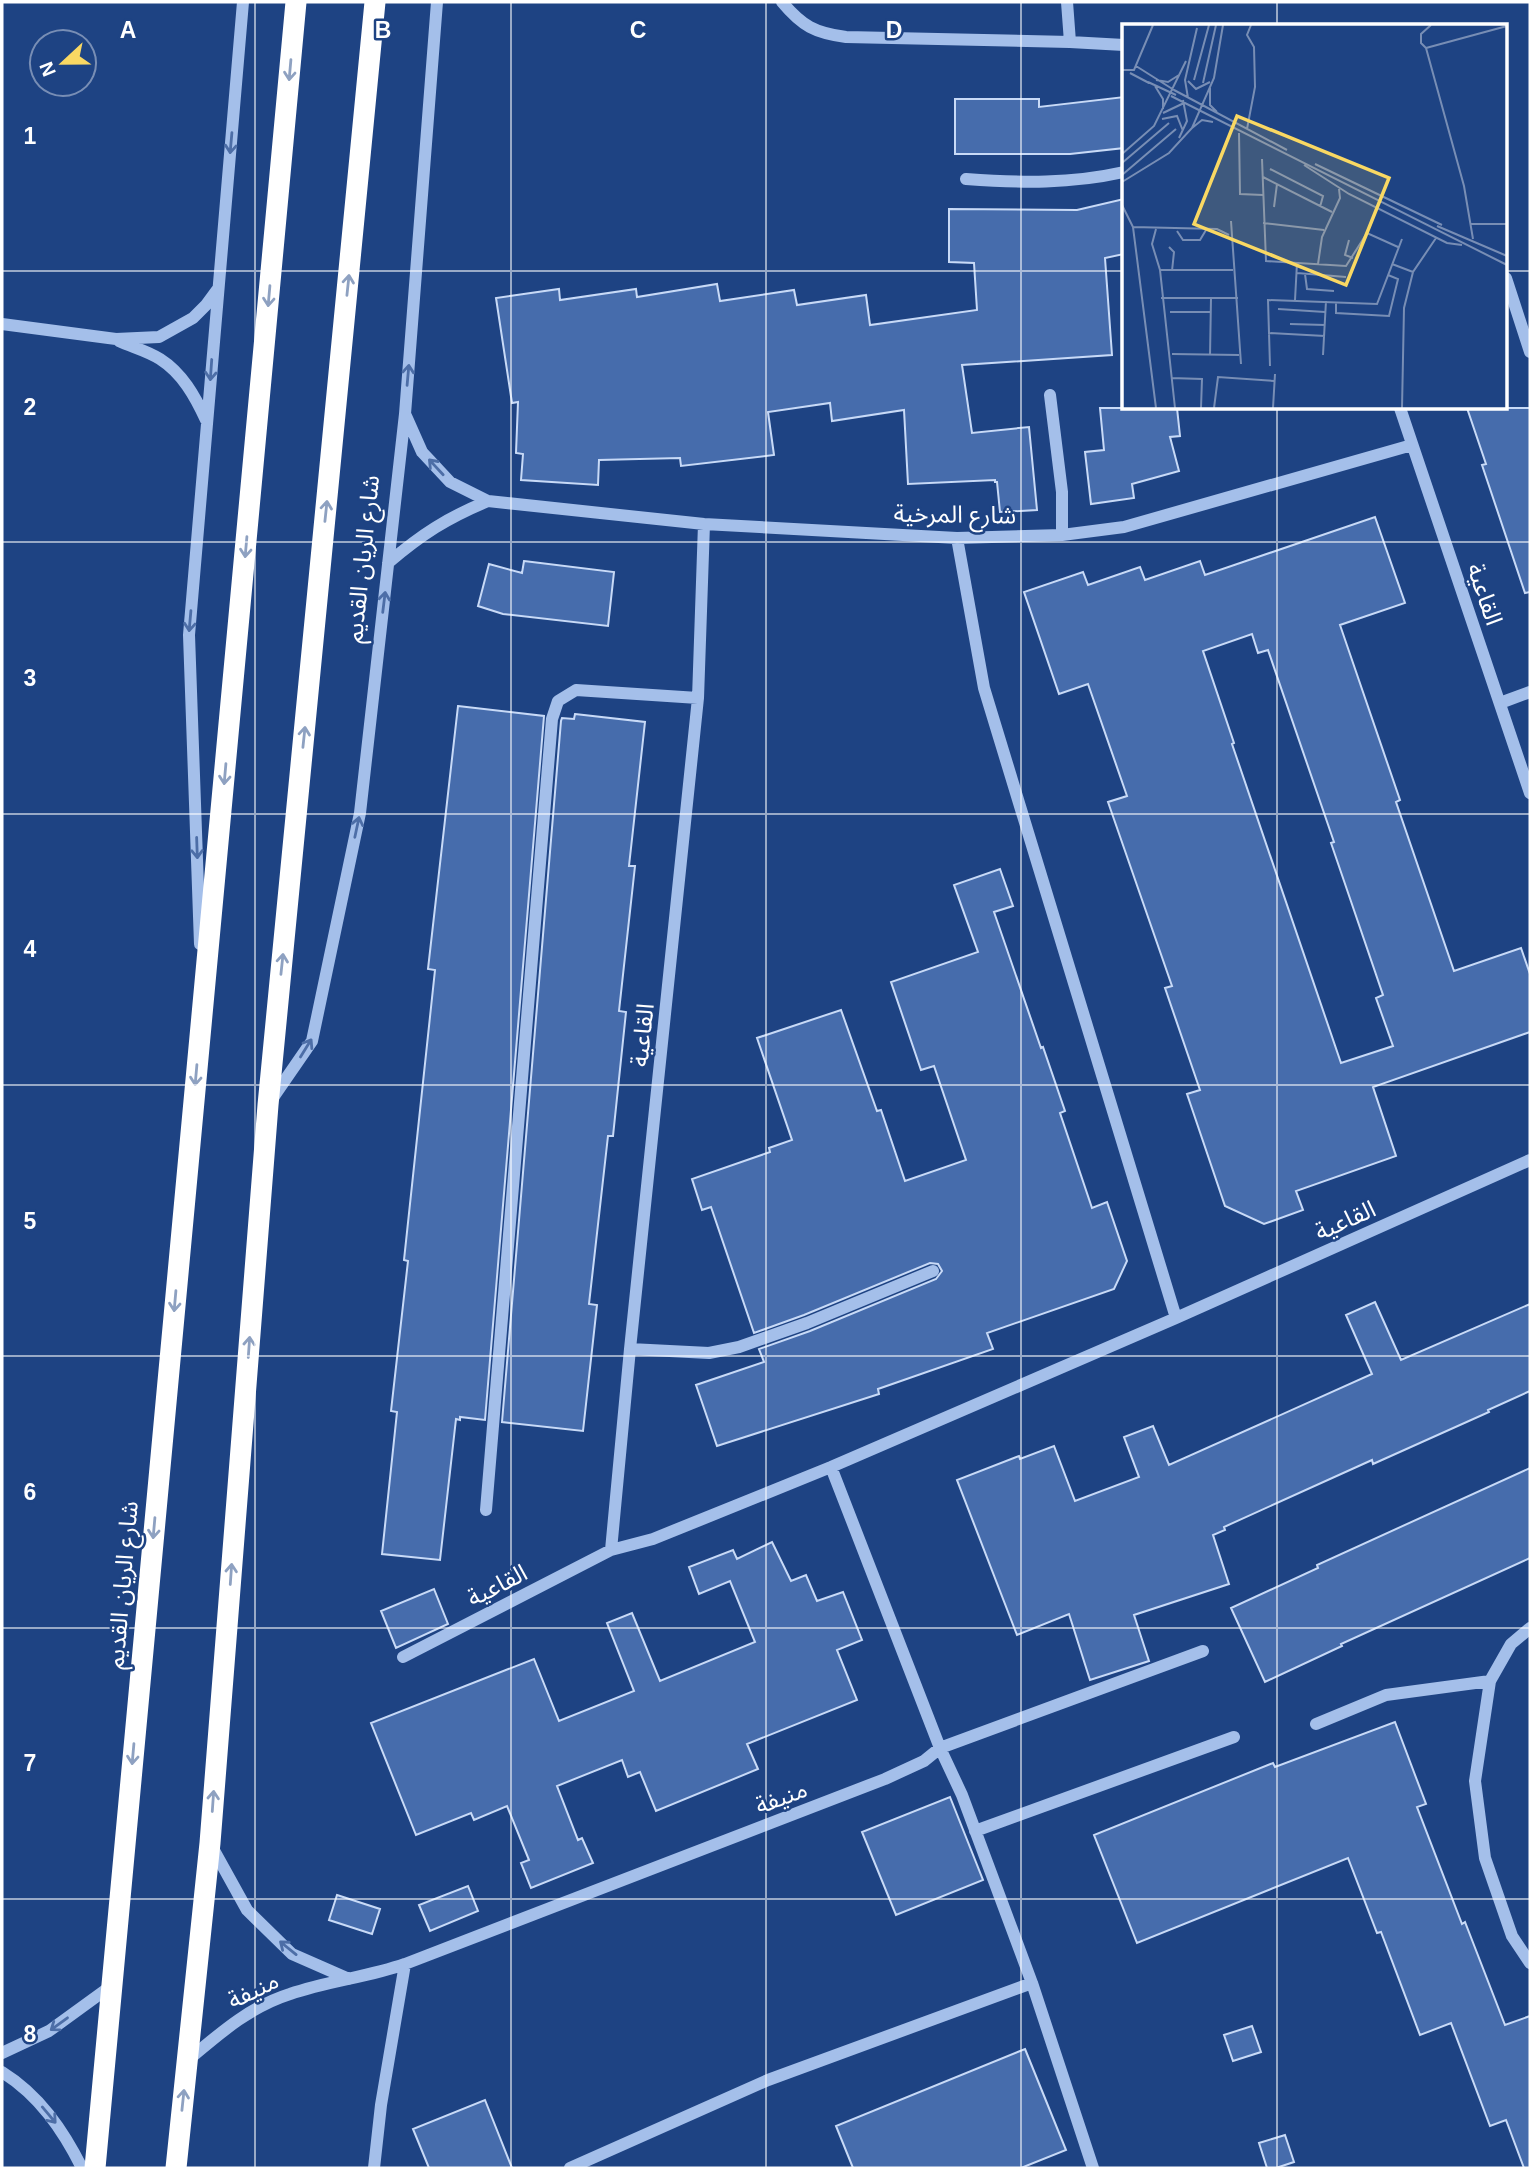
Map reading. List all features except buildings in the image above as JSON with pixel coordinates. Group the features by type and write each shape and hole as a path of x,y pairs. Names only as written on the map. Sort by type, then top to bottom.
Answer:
{"highway":[{"name":"شارع الريان القديم","path":"95,2168 296,2"},
{"name":"شارع الريان القديم","path":"176,2168 210,1843 268,1105 375,2"}],"street":[{"name":"شارع الريان القديم","path":"203,1007 189,635 243,2"},
{"name":"شارع الريان القديم","path":"268,1105 312,1041 360,813 405,414 437,2"},
{"path":"782,2 807,26 822,34 846,37 1122,45"},
{"path":"1067,2 1070,42"},
{"path":"966,178 1020,183 1084,181 1122,172"},
{"path":"1508,284 1530,352"},
{"path":"2,324 116,339 159,337 178,329 206,306 217,290"},
{"path":"116,339 159,358 175,372 193,394 206,420"},
{"path":"1051,395 1062,492 1062,535"},
{"name":"القاعية","path":"1401,410 1530,793"},
{"name":"شارع المرخية","path":"405,414 422,452 450,482 488,501 704,524 957,538 1062,535 1124,527 1412,445"},
{"name":"شارع المرخية","path":"388,563 418,537 452,516 488,501"},
{"name":"القاعية","path":"611,1550 698,698 704,524"},
{"path":"957,538 984,688 1176,1318"},
{"path":"486,1510 552,719 558,701 576,690 698,698"},
{"path":"1500,703 1530,692"},
{"name":"القاعية","path":"403,1657 611,1550 653,1539 831,1467 1176,1318 1530,1160"},
{"path":"630,1349 709,1353 739,1347 807,1323 933,1271"},
{"path":"831,1467 940,1748 962,1795 1032,1983 1093,2168"},
{"path":"1530,1628 1511,1644 1490,1681 1475,1781 1485,1858 1513,1937 1530,1963"},
{"name":"منيفة","path":"187,2062 233,2021 288,1994 380,1973 405,1964 885,1779 924,1761 940,1748 1203,1651"},
{"path":"1316,1724 1386,1695 1490,1681"},
{"path":"975,1830 1234,1737"},
{"name":"منيفة","path":"210,1843 247,1910 292,1954 349,1979"},
{"path":"374,2168 381,2105 405,1964"},
{"path":"570,2168 768,2080 1032,1983"},
{"path":"2,2053 49,2031 111,1986"},
{"path":"2,2072 30,2094 51,2116 69,2141 82,2168"}]}
